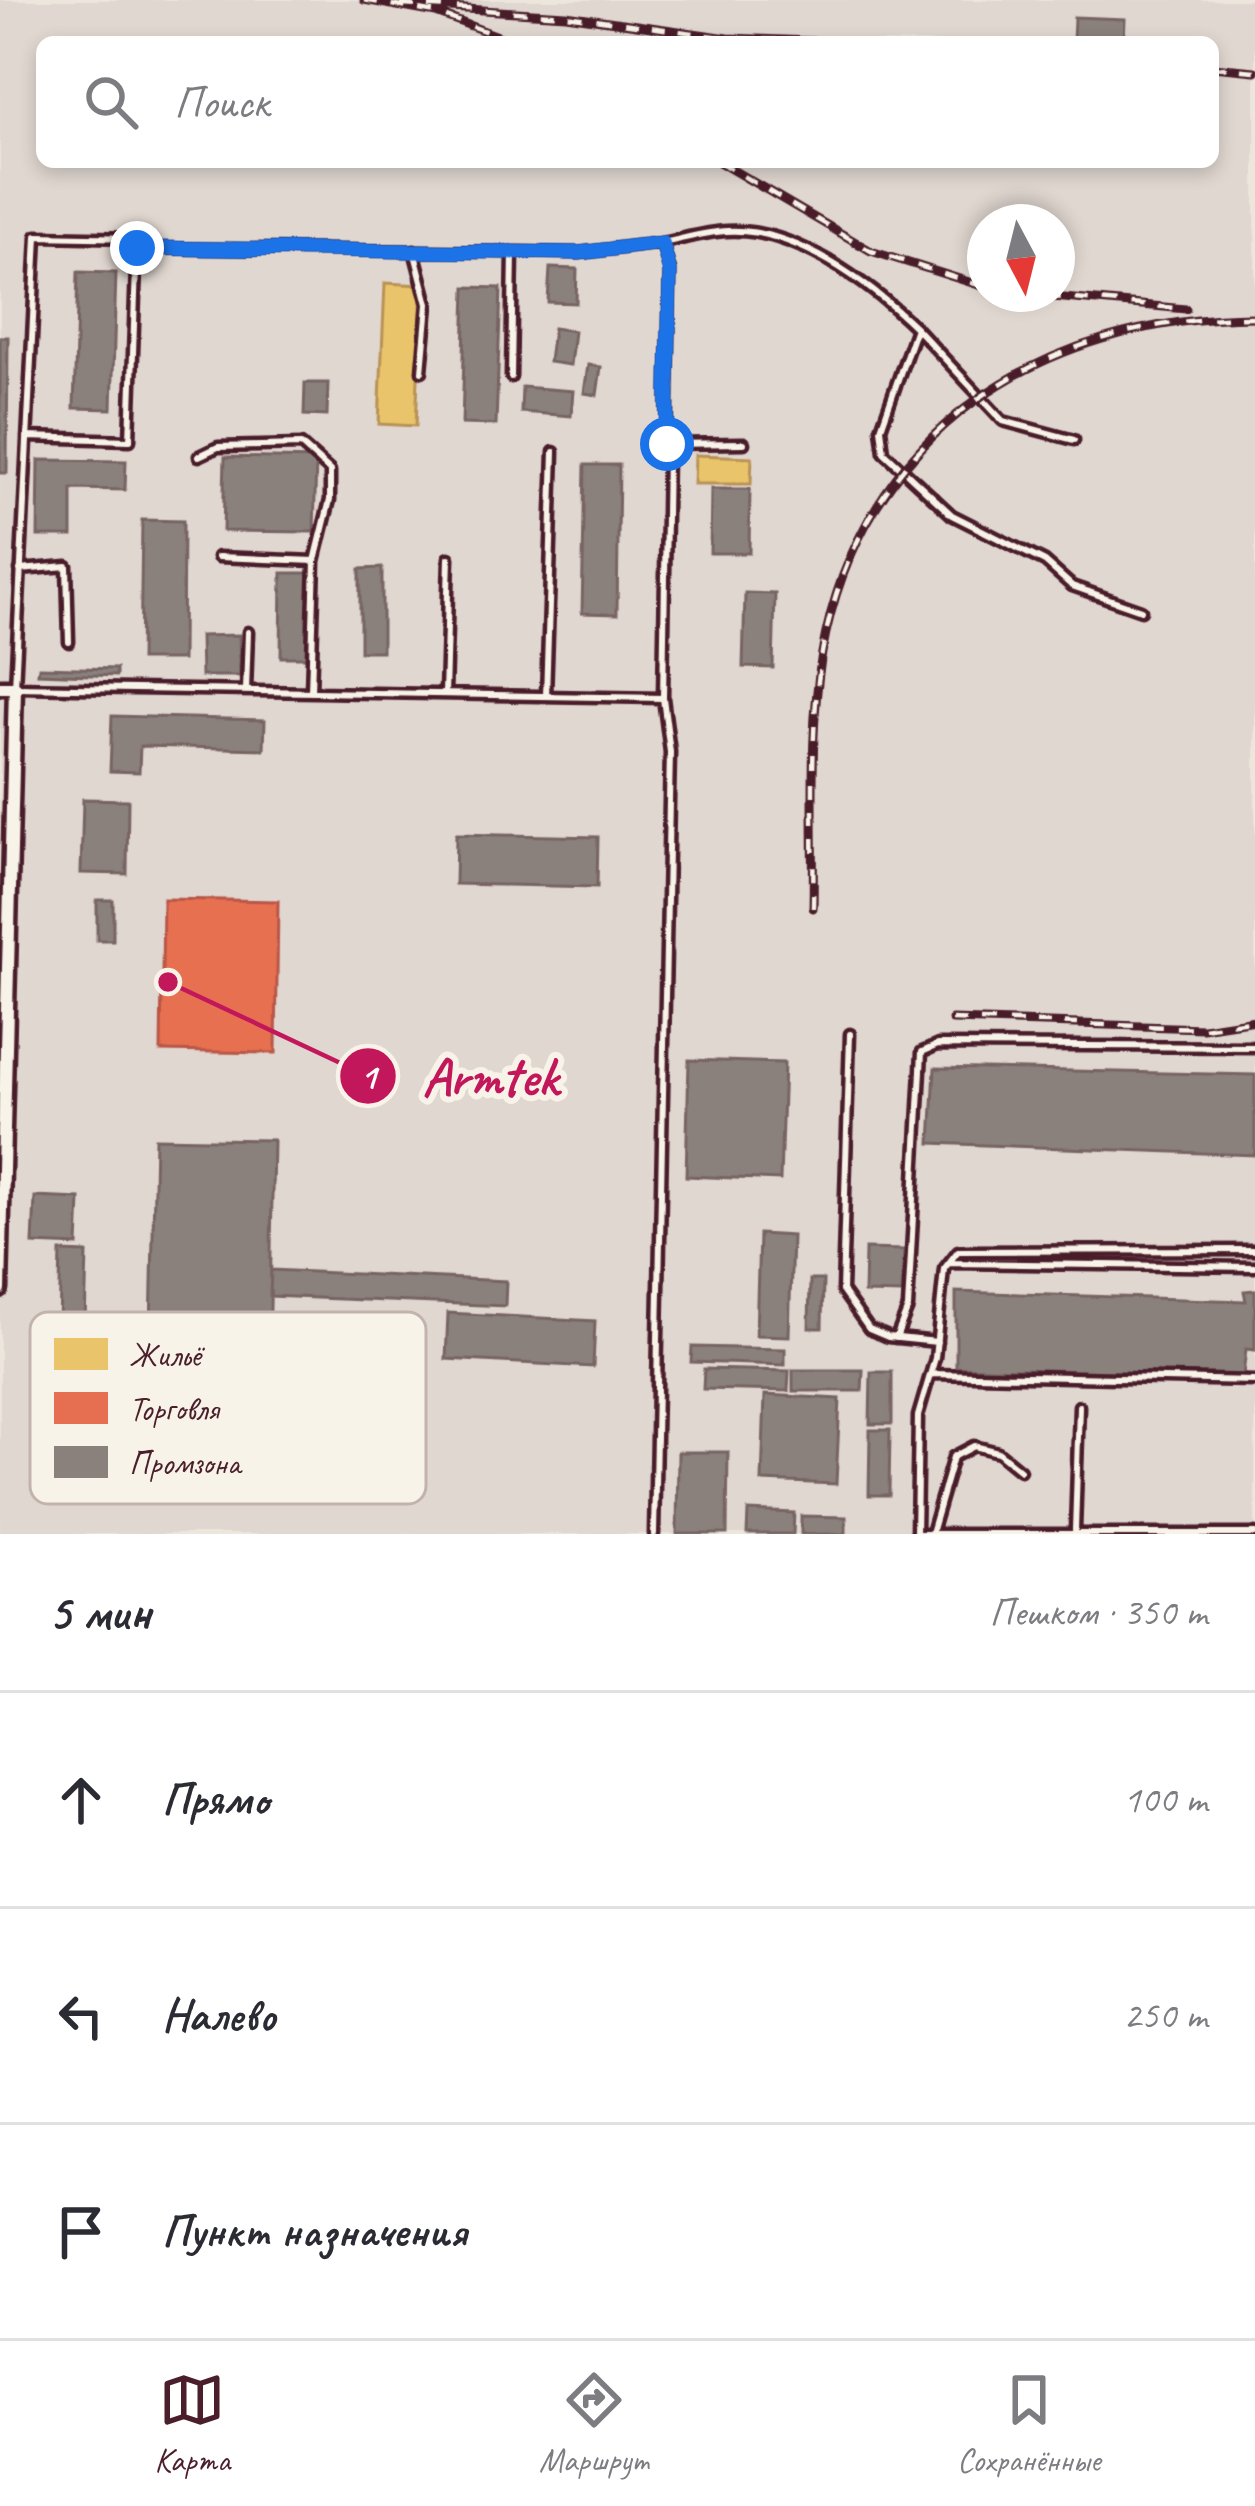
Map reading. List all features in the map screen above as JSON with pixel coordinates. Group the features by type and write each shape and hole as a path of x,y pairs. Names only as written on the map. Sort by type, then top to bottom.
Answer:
{"street":[{"path":"0,1290 7,687"}],"lane":[{"path":"137,248 579,253 730,230 791,244 876,290 1004,421 1074,440"},
{"path":"27,437 130,440 137,238 37,236 20,570 7,687 663,698"},
{"path":"654,1534 670,752 663,698 670,272 662,243"},
{"path":"414,250 428,304 422,371"},
{"path":"512,377 513,252"},
{"path":"916,328 881,428 884,452 952,515 1046,562 1072,586 1141,610"},
{"path":"667,444 744,443"},
{"path":"199,456 218,447 301,445 330,471 330,500 315,562 311,692"},
{"path":"546,696 554,452"},
{"path":"218,557 315,562"},
{"path":"445,694 449,558"},
{"path":"20,570 67,566 69,642"},
{"path":"246,691 248,632"},
{"path":"850,1034 842,1292 869,1329 896,1338 937,1342"},
{"path":"896,1338 908,1308 922,1052 938,1045 1255,1047"},
{"path":"1255,1250 958,1251 949,1263 931,1374 919,1416 916,1534 1075,1530 1255,1534"},
{"path":"949,1263 1255,1268"},
{"path":"931,1374 1255,1381"},
{"path":"1075,1530 1079,1406"},
{"path":"931,1533 953,1457 974,1446 998,1452 1020,1470"}],"shaded area":[{"path":"0,0 1255,0 1255,1534 0,1534"}],"building: Жильё":[{"path":"385,283 422,285 416,426 379,424"},
{"path":"695,455 752,457 751,484 694,484"}],"building: Торговля":[{"path":"163,899 278,901 276,1053 161,1051"}],"building: Промзона":[{"path":"1074,17 1125,19 1124,36 1073,36"},
{"path":"550,268 577,269 576,303 548,302"},
{"path":"78,272 116,273 112,409 74,408"},
{"path":"466,287 501,288 496,425 462,424"},
{"path":"553,328 574,331 570,365 549,362"},
{"path":"0,337 8,337 7,473 0,473"},
{"path":"588,365 601,367 597,395 584,393"},
{"path":"305,383 328,383 327,416 304,415"},
{"path":"522,387 573,391 571,416 521,412"},
{"path":"225,457 316,459 314,532 223,531"},
{"path":"39,460 126,461 125,490 72,489 72,536 38,536"},
{"path":"585,465 619,465 617,614 582,613"},
{"path":"711,489 750,489 749,553 710,553"},
{"path":"142,520 183,521 182,660 140,660"},
{"path":"382,568 382,651 360,651 360,569"},
{"path":"282,573 310,573 309,657 281,657"},
{"path":"745,593 775,594 773,668 743,667"},
{"path":"239,635 240,676 201,676 200,636"},
{"path":"39,667 116,669 116,676 38,673"},
{"path":"112,716 265,720 264,749 140,746 139,772 110,771"},
{"path":"83,799 128,800 127,874 81,873"},
{"path":"456,834 598,837 597,887 455,884"},
{"path":"97,900 113,900 113,940 97,940"},
{"path":"689,1060 784,1063 780,1180 686,1176"},
{"path":"935,1068 1255,1075 1255,1155 931,1143"},
{"path":"155,1138 273,1140 270,1312 151,1312"},
{"path":"35,1197 80,1199 78,1246 33,1244"},
{"path":"759,1234 792,1236 789,1336 756,1335"},
{"path":"865,1249 904,1250 902,1294 864,1293"},
{"path":"61,1252 87,1253 85,1312 59,1312"},
{"path":"271,1270 506,1281 505,1306 270,1296"},
{"path":"810,1280 823,1280 822,1328 809,1328"},
{"path":"1255,1290 1255,1350 1246,1349 1243,1376 956,1367 956,1292 1246,1301 1244,1291"},
{"path":"448,1313 595,1321 593,1367 446,1359"},
{"path":"692,1347 785,1349 785,1365 691,1362"},
{"path":"704,1369 789,1371 788,1391 703,1389"},
{"path":"793,1370 863,1370 862,1391 793,1391"},
{"path":"871,1372 892,1372 892,1424 870,1424"},
{"path":"765,1395 840,1399 836,1484 762,1481"},
{"path":"870,1430 890,1430 889,1495 869,1495"},
{"path":"678,1452 728,1452 727,1534 677,1534"},
{"path":"748,1511 794,1513 793,1534 747,1534"},
{"path":"801,1516 846,1517 846,1534 801,1534"}],"railway":[{"path":"364,0 436,13 498,36"},
{"path":"401,5 566,15 714,36"},
{"path":"1219,68 1255,71"},
{"path":"729,168 871,251 967,281"},
{"path":"1075,299 1186,309"},
{"path":"813,908 814,748 822,653 843,575 876,507 920,450 973,402 1034,365 1103,339 1177,323 1255,317"},
{"path":"952,1020 1203,1028 1255,1020"}],"place":[{"name":"Armtek","path":"168,982"}],"route":[{"path":"137,248 579,253 662,243 670,272 667,444"}]}
